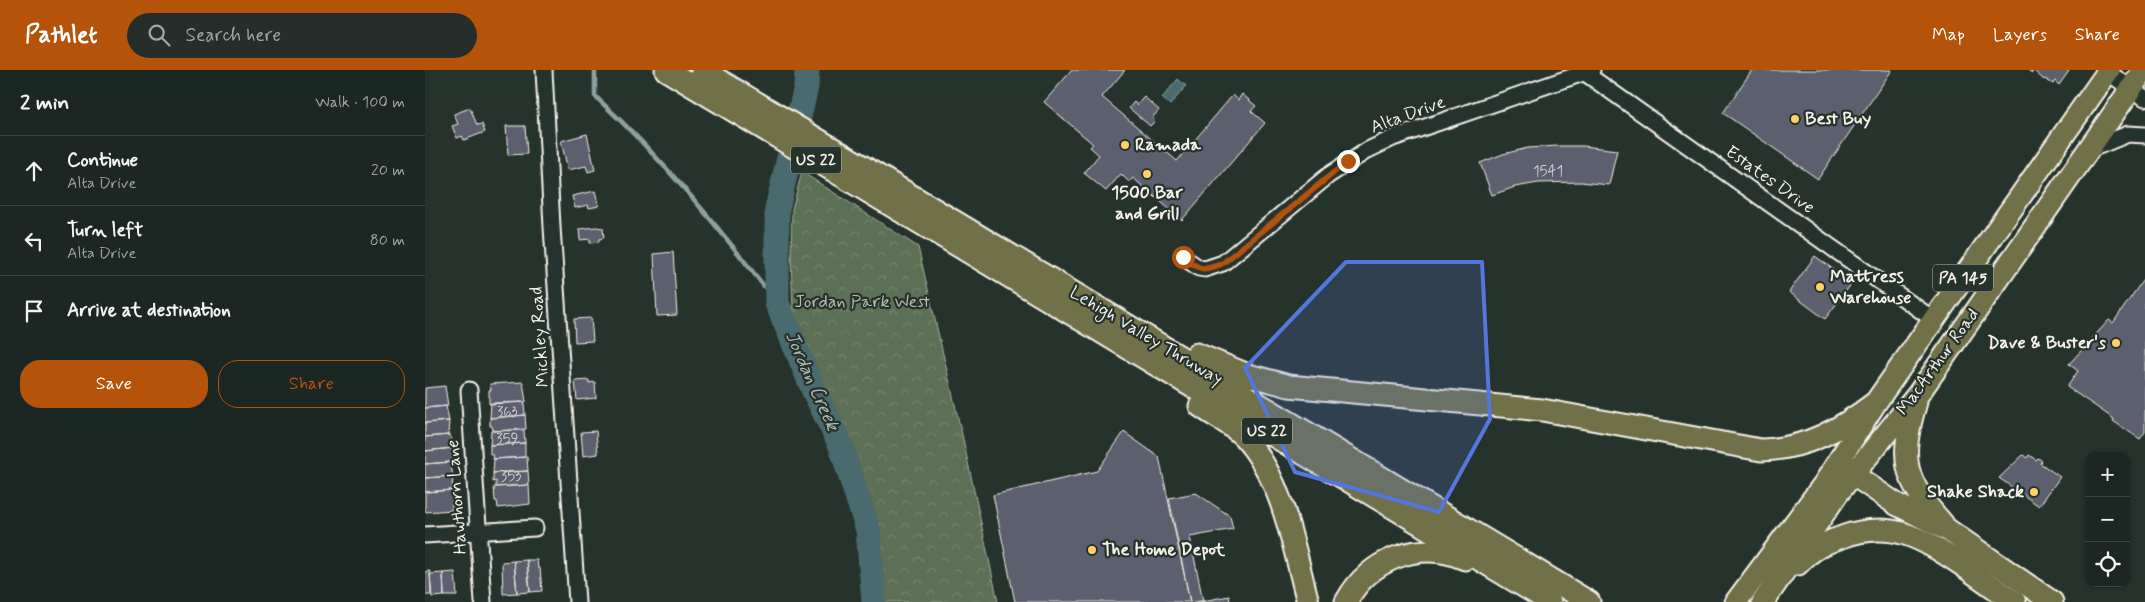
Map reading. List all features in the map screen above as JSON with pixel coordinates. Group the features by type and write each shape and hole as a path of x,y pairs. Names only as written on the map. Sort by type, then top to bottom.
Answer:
{"highway":[{"name":"Lehigh Valley Thruway","path":"667,70 748,108 886,191 1139,332 1589,602"},
{"name":"Lehigh Valley Thruway","path":"702,70 748,108"},
{"name":"MacArthur Road","path":"1736,602 1780,545 1845,469 1919,393 2089,150 2138,93 2144,70"},
{"name":"MacArthur Road","path":"1763,602 1845,469 1876,402 2108,71"},
{"name":"Lehigh Valley Thruway","path":"886,191 1010,276 1550,602"},
{"path":"1010,276 1243,436 1266,470 1278,496 1308,602"},
{"path":"1139,332 1248,375 1289,386 1542,410 1749,449 1779,449 1810,442 1844,425 1876,402"},
{"path":"1919,393 1906,441 1907,465 1915,489 1948,530"},
{"path":"1845,469 1904,509 1948,530 2053,602"},
{"path":"1763,602 1809,552 1854,533 1882,530 1902,532 1924,540 2015,602"},
{"path":"1346,602 1359,583 1379,566 1400,555 1421,551 1451,553 1524,586"}],"street":[{"name":"Mickley Road","path":"545,70 552,226 577,602"},
{"name":"Estates Drive","path":"1589,71 1934,320"},
{"name":"Alta Drive","path":"1183,257 1199,268 1212,268 1235,255 1329,175 1368,150 1393,138 1589,71"},
{"path":"2108,71 2138,93"},
{"path":"2089,150 2128,134 2145,135"},
{"name":"Hawthorn Lane","path":"469,390 483,602"},
{"path":"425,535 535,528"}],"highlighted area":[{"path":"1346,262 1482,262 1490,419 1439,512 1295,472 1245,368"}],"green space":[{"name":"Jordan Park West","path":"802,172 918,247 963,439 998,602 882,602 875,532 854,464 809,358 793,310 792,209"}],"water":[{"path":"1178,79 1186,86 1170,105 1162,98"}],"building":[{"name":"Ramada","path":"1072,70 1125,70 1102,97 1177,161 1233,95 1238,100 1242,94 1256,106 1251,111 1265,123 1182,220 1133,178 1129,182 1121,174 1106,191 1084,173 1099,155 1090,147 1093,144 1044,102"},
{"name":"Best Buy","path":"1752,70 1892,70 1818,179 1723,113"},
{"path":"2033,70 2069,71 2059,85 2055,81 2053,84 2044,80"},
{"path":"1144,97 1159,110 1152,118 1155,121 1150,126 1129,108 1134,102 1137,105"},
{"path":"470,108 477,125 482,124 485,132 464,140 462,136 457,138 452,126 458,124 454,114"},
{"path":"506,126 525,126 527,154 508,155"},
{"path":"587,134 595,170 588,172 586,166 568,170 561,141"},
{"path":"1583,146 1617,150 1609,185 1581,182 1538,183 1515,187 1492,195 1480,163 1503,154 1528,148"},
{"path":"595,191 599,206 589,208 588,205 575,208 572,196"},
{"path":"603,228 604,238 599,239 599,242 590,243 590,239 580,240 579,229"},
{"path":"673,252 677,315 657,316 654,254"},
{"name":"Mattress Warehouse","path":"1815,256 1852,283 1825,319 1789,292"},
{"name":"Dave & Buster's","path":"2145,277 2145,432 2140,439 2067,387 2078,371 2069,364 2109,320 2113,323"},
{"path":"591,318 593,341 575,342 574,319"},
{"path":"589,380 589,383 595,382 596,398 577,400 575,381"},
{"path":"523,382 526,402 489,404 490,384"},
{"path":"445,386 448,406 425,408 425,388"},
{"path":"524,402 525,415 490,418 491,403"},
{"path":"446,406 449,421 425,423 425,408"},
{"path":"525,415 526,429 493,431 492,426 490,426 490,418"},
{"path":"449,421 448,435 425,437 425,423"},
{"path":"524,430 525,443 490,445 491,431"},
{"path":"596,431 598,454 583,456 581,432"},
{"name":"The Home Depot","path":"1124,432 1159,457 1190,602 1015,602 993,495 1097,471"},
{"path":"450,435 453,448 425,451 425,437"},
{"path":"525,443 525,457 493,459 492,454 490,454 490,445"},
{"path":"453,448 452,462 425,464 425,451"},
{"name":"Shake Shack","path":"2023,455 2027,458 2029,455 2036,460 2038,458 2042,461 2040,463 2060,477 2039,506 1999,478"},
{"path":"527,457 528,471 493,473 494,459"},
{"path":"450,462 453,476 425,478 425,464"},
{"path":"528,471 529,485 496,487 496,481 493,482 493,473"},
{"path":"453,476 452,490 425,492 425,478"},
{"path":"529,485 530,504 498,508 497,501 495,501 494,487"},
{"path":"454,490 452,510 425,512 425,492"},
{"path":"1196,493 1230,516 1233,529 1190,537 1203,601 1190,602 1169,498"},
{"path":"527,560 537,560 538,568 540,568 542,591 530,592"},
{"path":"527,560 530,592 517,593 514,561"},
{"path":"514,561 517,593 503,594 502,562"},
{"path":"430,571 431,595 425,595 425,572"},
{"path":"455,572 457,596 444,596 443,573"},
{"path":"443,573 444,596 432,597 430,574"},
{"path":"1229,596 1230,602 1198,602 1203,601"}],"waterway":[{"path":"595,70 595,96 691,196 777,303"},
{"name":"Jordan Creek","path":"807,70 806,87 777,209 777,303 814,391 841,446 868,530 874,602"}],"place":[{"name":"Best Buy","path":"1795,119"},
{"name":"Ramada","path":"1125,145"},
{"name":"1500 Bar and Grill","path":"1147,174"},
{"name":"Mattress Warehouse","path":"1820,287"},
{"name":"Dave & Buster's","path":"2116,343"},
{"name":"Shake Shack","path":"2034,492"},
{"name":"The Home Depot","path":"1092,550"}],"route":[{"path":"1183,257 1199,268 1205,269 1223,263 1348,161"}]}
